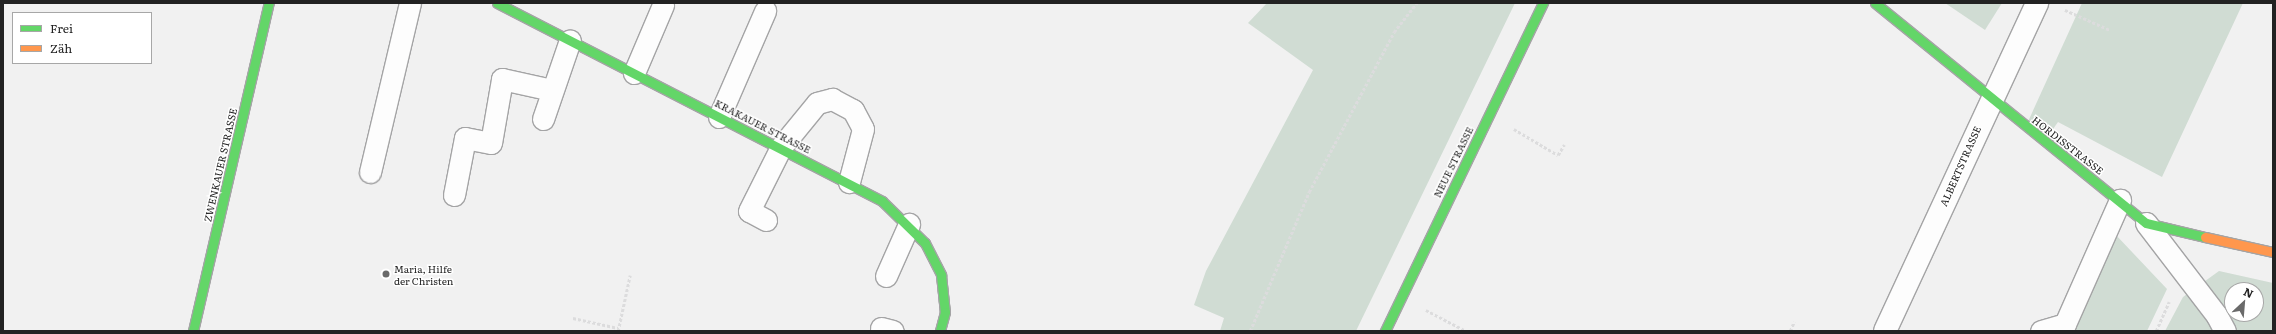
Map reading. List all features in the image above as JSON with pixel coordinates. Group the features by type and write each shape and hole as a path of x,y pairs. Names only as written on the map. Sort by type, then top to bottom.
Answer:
{"street":[{"name":"ZWENKAUER STRASSE","path":"193,331 269,3"},
{"name":"KRAKAUER STRASSE","path":"497,3 719,117 781,147 882,201 910,224 925,243 941,275 945,312 940,331"},
{"name":"NEUE STRASSE","path":"1385,331 1543,3"},
{"name":"HORDISSTRASSE","path":"1875,3 1991,99 2120,200 2146,223 2273,252"},
{"name":"ALBERTSTRASSE","path":"1885,331 1991,99 2037,3"}],"lane":[{"path":"370,172 410,3"},
{"path":"634,73 663,5"},
{"path":"719,117 765,11"},
{"path":"543,119 570,40"},
{"path":"454,195 465,138 491,143 502,79 552,90"},
{"path":"766,220 749,211 781,147 817,103 832,99 853,110 863,129 849,182"},
{"path":"2041,331 2065,324 2120,200"},
{"path":"2146,223 2217,316 2225,331"},
{"path":"886,276 910,224"}],"path":[{"path":"1250,331 1309,192 1394,32 1417,3"},
{"path":"2062,9 2110,30"},
{"path":"1491,109 1523,136 1558,155 1564,145"},
{"path":"573,318 618,329 630,275"},
{"path":"1404,293 1436,317 1466,331"},
{"path":"1790,331 1794,322"}],"shaded area":[{"path":"1267,3 1515,3 1356,331 1220,331 1224,318 1194,305 1206,271 1313,70 1248,23"},
{"path":"1945,3 2002,3 1985,30"},
{"path":"2082,3 2243,3 2162,177 2058,122 2044,142 2026,126"},
{"path":"2115,234 2167,289 2147,331 2041,331 2065,324"},
{"path":"2219,271 2273,283 2273,331 2165,331 2183,297"}],"traffic: fast":[{"path":"193,331 269,3"},
{"path":"497,3 882,201 925,243 941,275 945,312 940,331"},
{"path":"1385,331 1543,3"},
{"path":"1875,3 2146,223 2205,237"}],"traffic: slow":[{"path":"2205,237 2273,252"}],"place":[{"name":"Maria, Hilfe der Christen","path":"386,274"}]}
